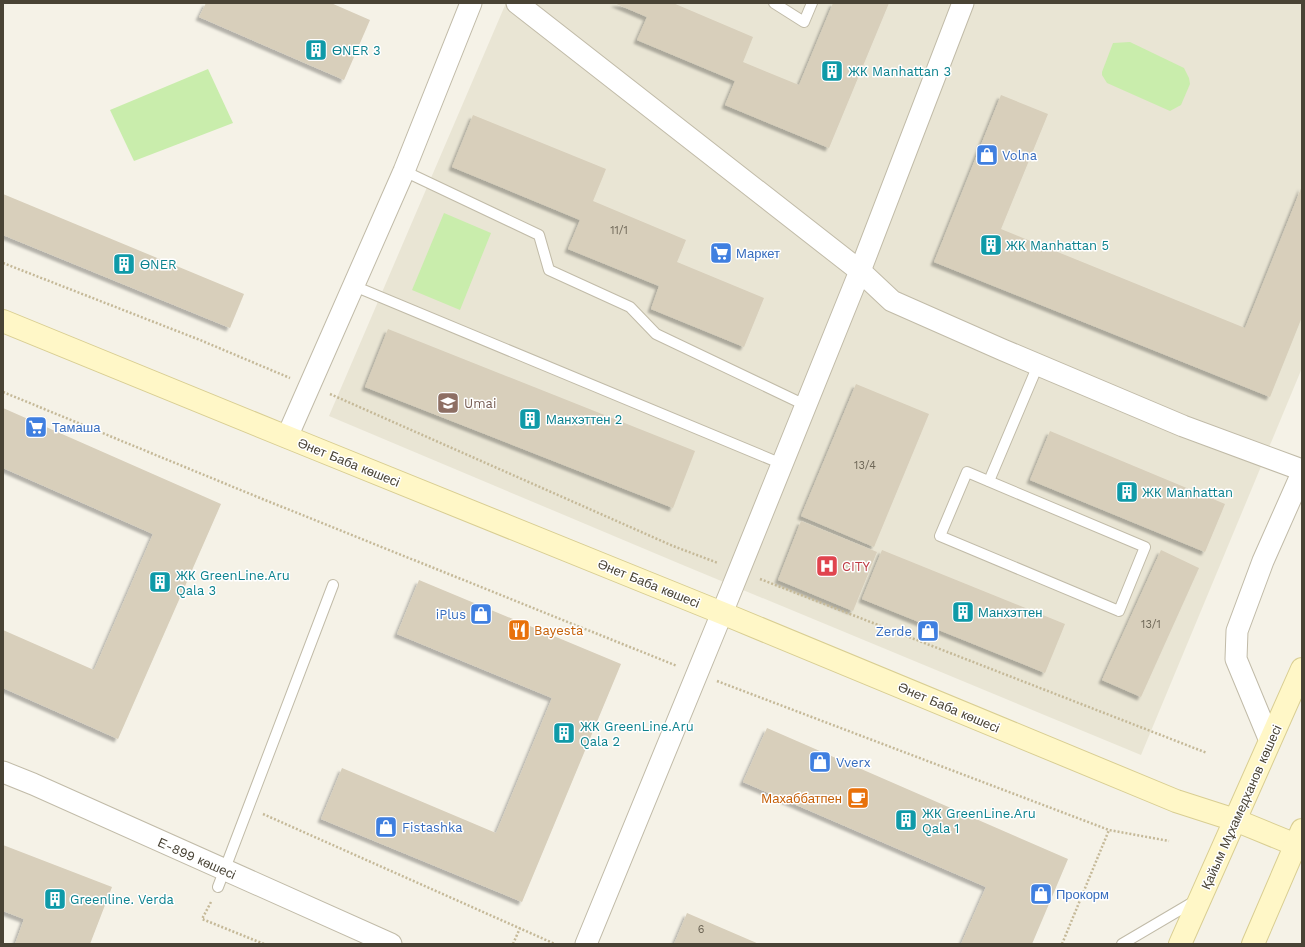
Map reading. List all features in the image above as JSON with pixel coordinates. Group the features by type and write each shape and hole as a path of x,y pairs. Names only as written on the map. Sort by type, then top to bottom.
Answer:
{"street":[{"path":"287,437 404,171 471,3"},
{"path":"517,3 860,271 892,301 1183,426 1302,470"},
{"path":"586,944 860,271 963,3"},
{"name":"Әнет Баба көшесі","path":"3,320 722,613 1176,801 1299,838"},
{"path":"1270,741 1236,659 1237,630 1263,561 1302,473"},
{"name":"Қайым Мұхамедханов көшесі","path":"1180,944 1302,669"},
{"name":"Е-899 көшесі","path":"3,772 40,788 221,878 391,944"},
{"path":"1253,944 1299,838"}],"lane":[{"path":"774,3 804,22 812,3"},
{"path":"404,171 539,235 549,270 630,307 656,334 805,405"},
{"path":"354,286 782,464"},
{"path":"989,481 1038,365"},
{"path":"967,472 989,481 1145,547 1119,611 940,536 967,472"},
{"path":"221,878 333,585"},
{"path":"1122,944 1201,898"}],"path":[{"path":"3,263 200,340 310,386 673,546 1207,753"},
{"path":"3,392 253,495 697,674 1109,830 1169,841"},
{"path":"248,808 555,944"},
{"path":"1062,944 1109,830"},
{"path":"221,878 202,919 264,944"},
{"path":"513,944 520,928"}],"shaded area":[{"path":"506,3 1302,3 1302,368 1141,755 329,416"}],"green space":[{"path":"1130,42 1184,68 1190,84 1181,105 1170,111 1107,83 1102,75 1102,72 1113,43"},
{"path":"208,69 233,123 134,161 110,110"},
{"path":"444,213 491,233 460,310 412,290"}],"building":[{"name":"ӨNER 3","path":"206,3 331,3 370,20 344,80 199,17"},
{"name":"ЖК Manhattan 3","path":"614,3 673,3 753,37 743,62 799,85 833,3 889,3 829,148 725,105 735,81 637,40 647,17"},
{"name":"ЖК Manhattan 5","path":"1001,95 1048,114 1001,229 1245,328 1302,186 1302,317 1270,397 934,262"},
{"path":"473,115 606,169 593,201 686,240 677,262 764,298 744,347 651,309 659,286 568,249 580,220 452,167"},
{"name":"ӨNER","path":"3,194 244,294 230,328 3,235"},
{"name":"Манхэттен 2","path":"388,329 695,451 673,508 365,387"},
{"path":"856,384 929,414 874,547 801,516"},
{"name":"ЖК GreenLine.Aru Qala 3","path":"3,408 221,504 118,739 3,688 3,630 94,670 153,534 3,468"},
{"name":"ЖК Manhattan","path":"1050,431 1225,504 1205,552 1030,480"},
{"name":"CITY","path":"801,521 877,552 853,611 778,580"},
{"name":"Манхэттен","path":"882,550 1065,624 1045,673 862,599"},
{"path":"1161,550 1199,568 1141,697 1102,680"},
{"name":"ЖК GreenLine.Aru Qala 2","path":"419,580 621,664 522,902 321,819 342,768 496,833 552,698 397,634"},
{"name":"ЖК GreenLine.Aru Qala 1","path":"767,728 1068,859 1032,944 961,944 986,887 743,782"},
{"name":"Greenline. Verda","path":"3,845 112,887 90,944 15,944 24,919 3,911"},
{"path":"687,913 759,944 674,944"}],"place":[{"name":"ӨNER 3","path":"316,50"},
{"name":"ЖК Manhattan 3","path":"832,71"},
{"name":"Volna","path":"987,155"},
{"name":"ЖК Manhattan 5","path":"991,245"},
{"name":"Маркет","path":"721,253"},
{"name":"ӨNER","path":"124,264"},
{"name":"Umai","path":"448,403"},
{"name":"Манхэттен 2","path":"530,419"},
{"name":"Тамаша","path":"36,427"},
{"name":"ЖК Manhattan","path":"1127,492"},
{"name":"CITY","path":"827,566"},
{"name":"ЖК GreenLine.Aru Qala 3","path":"160,582"},
{"name":"Манхэттен","path":"963,612"},
{"name":"iPlus","path":"481,614"},
{"name":"Bayesta","path":"519,630"},
{"name":"Zerde","path":"928,631"},
{"name":"ЖК GreenLine.Aru Qala 2","path":"564,733"},
{"name":"Vverx","path":"820,762"},
{"name":"Махаббатпен","path":"858,798"},
{"name":"ЖК GreenLine.Aru Qala 1","path":"906,820"},
{"name":"Fistashka","path":"386,827"},
{"name":"Прокорм","path":"1041,894"},
{"name":"Greenline. Verda","path":"55,899"}]}
